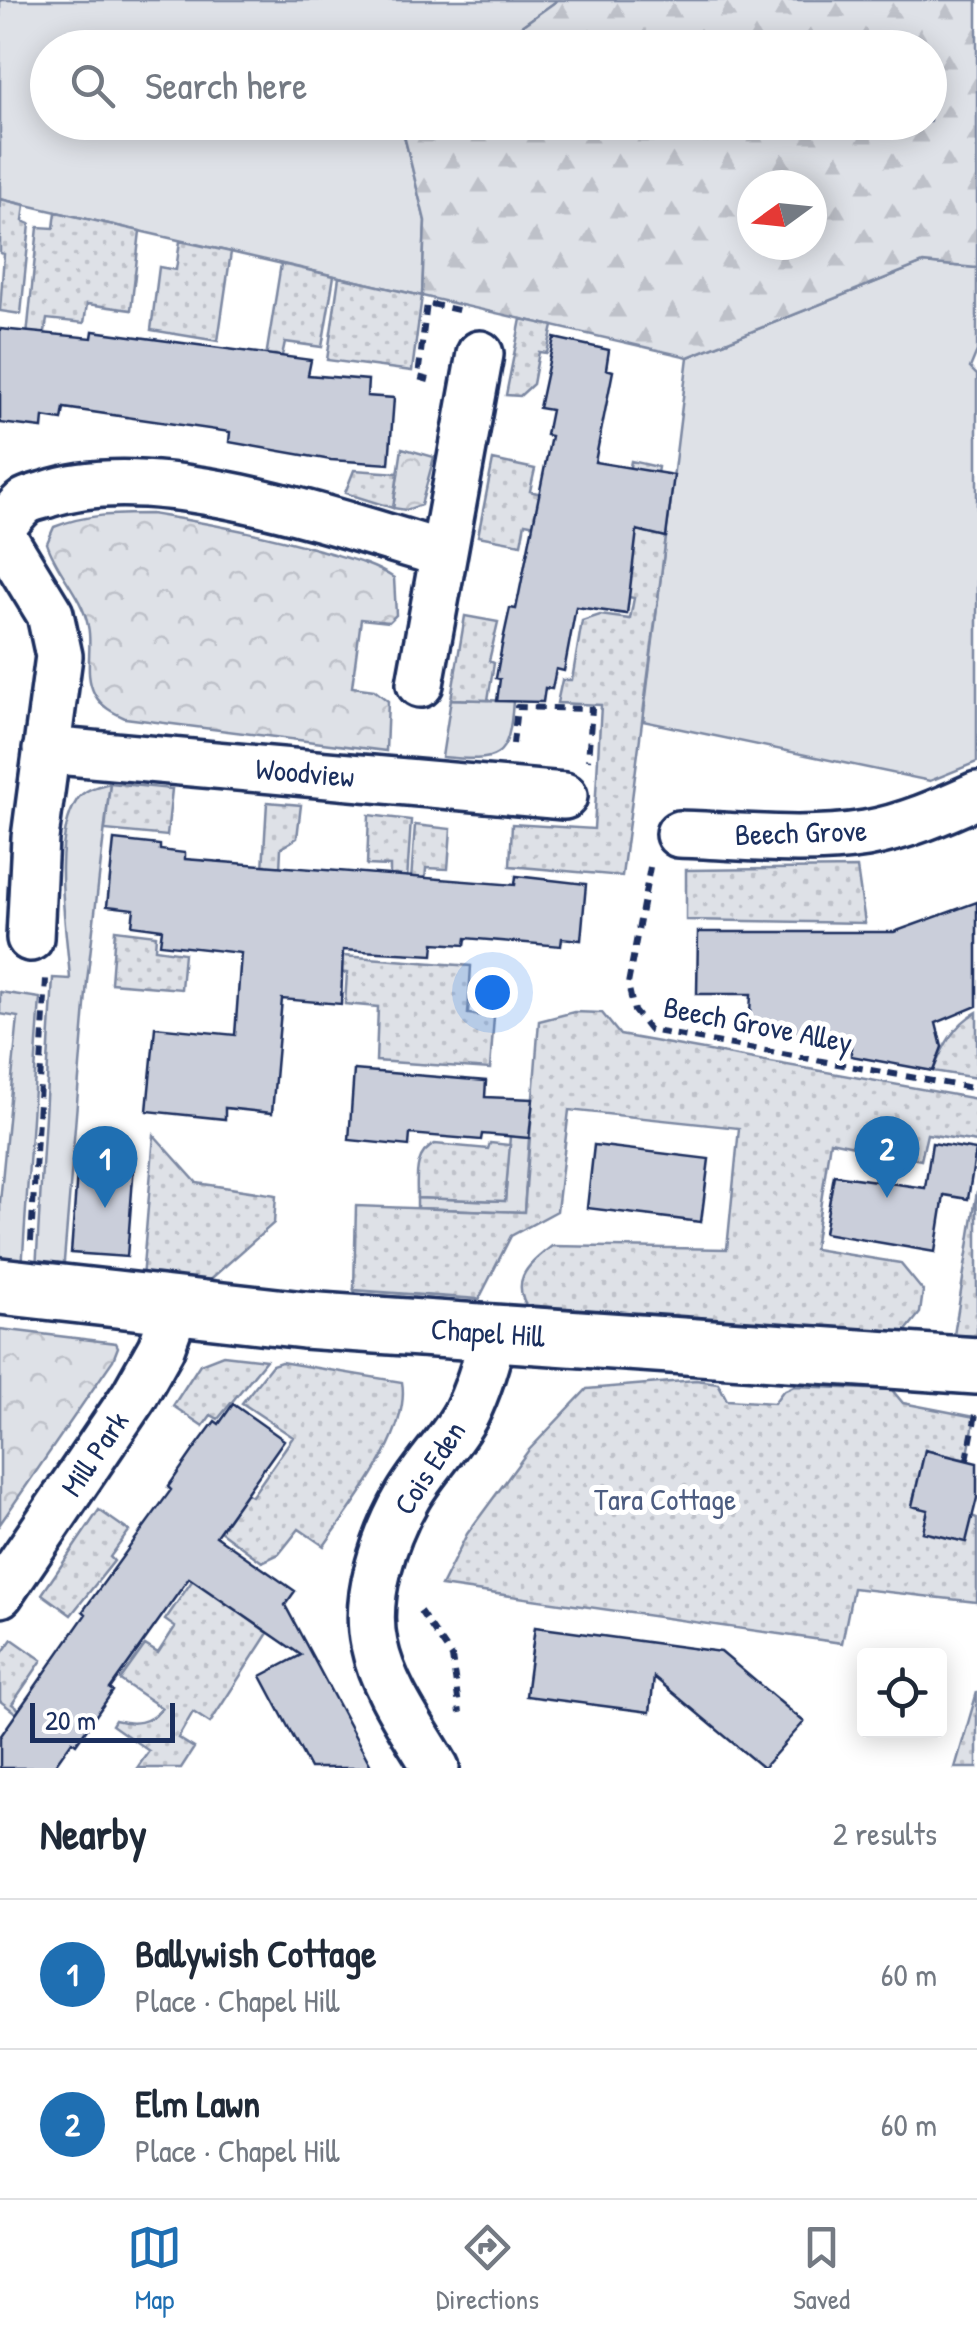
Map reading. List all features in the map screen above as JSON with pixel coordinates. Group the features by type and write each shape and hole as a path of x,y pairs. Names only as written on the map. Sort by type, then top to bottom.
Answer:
{"street":[{"path":"420,684 480,334"},
{"path":"38,955 32,871 59,656 50,614 0,531 26,501 70,486 118,483 202,491 278,507 443,554"},
{"name":"Woodview","path":"46,750 576,782"},
{"name":"Beech Grove","path":"665,845 865,834 944,810 977,795"},
{"name":"Chapel Hill","path":"15,1272 176,1307 494,1334 977,1366"},
{"name":"Mill Park","path":"0,1594 134,1396 161,1348 176,1307"},
{"name":"Cois Eden","path":"436,1768 388,1683 374,1645 372,1611 392,1526 409,1494 464,1416 494,1334"}],"path":[{"path":"442,387 418,377 427,303 480,334"},
{"path":"506,754 516,740 517,708 592,709 576,782"},
{"name":"Beech Grove Alley","path":"665,845 628,984 634,1011 649,1030 977,1088"},
{"path":"15,1272 38,955"},
{"path":"967,1460 977,1408"},
{"path":"412,1601 452,1657 462,1727"}],"green space":[{"path":"0,0 558,0 516,30 30,30 30,140 405,140 425,221 422,296 0,199"},
{"path":"558,0 977,0 977,268 923,263 688,357 422,296 425,221 405,140 947,140 947,30 516,30"},
{"path":"0,199 25,205 23,221 30,224 21,314 0,311 4,254 0,253"},
{"path":"56,212 140,231 131,310 87,304 84,323 47,319 44,338 27,336 38,227 54,228"},
{"path":"180,241 231,252 218,341 151,330 159,267 176,270"},
{"path":"923,263 977,268 977,351 970,368 977,375 977,762 930,781 643,721 688,357"},
{"path":"281,264 334,276 322,347 285,342 281,360 266,357"},
{"path":"339,277 422,296 412,371 327,360"},
{"path":"521,319 553,326 547,353 539,352 533,384 520,396 506,395"},
{"path":"402,448 434,457 421,505 406,510 393,508"},
{"path":"493,460 535,469 530,491 541,494 536,525 525,523 521,544 478,536"},
{"path":"631,461 658,467 653,497 671,500 668,521 645,532 666,537 622,876 510,866 512,824 594,829 601,705 557,703 562,680 572,680 582,621 600,615 630,619 634,598 606,593"},
{"path":"354,470 398,473 393,508 345,493"},
{"path":"151,514 299,544 358,561 394,578 396,615 389,622 361,619 352,687 374,690 388,701 386,751 125,718 101,703 91,687 85,615 47,543 54,527 78,519"},
{"path":"465,616 498,622 489,661 494,663 488,700 451,699"},
{"path":"451,699 513,701 508,736 497,753 477,759 442,757"},
{"path":"110,783 87,981 63,1273 36,1270 53,978 70,979 62,887 64,839 80,796"},
{"path":"110,783 172,789 167,836 105,830"},
{"path":"267,802 301,805 297,838 281,848 280,870 263,869"},
{"path":"369,815 411,820 407,881 390,879 390,866 367,865"},
{"path":"415,825 451,829 448,869 426,868 425,882 411,881"},
{"path":"857,868 865,923 686,920 686,870"},
{"path":"115,930 156,935 155,949 184,953 181,989 111,983"},
{"path":"330,955 471,966 468,1014 494,1017 490,1069 376,1061 378,1007 345,1004 347,973 329,972"},
{"path":"0,992 40,998 22,1269 0,1266 0,1202 18,1017 0,1014"},
{"path":"574,1012 602,1013 620,1035 977,1099 977,1142 927,1134 921,1160 830,1141 814,1249 900,1263 923,1291 920,1313 904,1333 531,1314 521,1293 523,1276 552,1246 727,1249 739,1128 569,1110 557,1211 511,1236 479,1299 354,1290 356,1206 524,1212 539,1021"},
{"path":"977,1012 977,1078 933,1071 955,1030"},
{"path":"154,1135 197,1183 276,1195 274,1223 205,1284 142,1279"},
{"path":"510,1136 529,1138 524,1212 417,1208 417,1198 505,1201"},
{"path":"490,1143 510,1145 505,1201 417,1198 418,1167 428,1148 435,1144 488,1149"},
{"path":"977,1191 977,1336 954,1335"},
{"path":"354,1290 479,1299 465,1314 361,1307"},
{"path":"0,1329 116,1343 118,1347 113,1360 0,1524"},
{"path":"223,1355 266,1360 218,1419 211,1415 203,1426 173,1406 200,1364"},
{"path":"281,1362 402,1382 402,1402 388,1446 324,1546 299,1529 279,1554 262,1562 220,1531 246,1493 252,1496 293,1437 242,1403 272,1365"},
{"name":"Tara Cottage","path":"696,1380 718,1383 727,1400 774,1403 783,1391 794,1386 892,1390 903,1403 975,1417 967,1460 925,1450 912,1506 928,1510 923,1532 965,1542 972,1516 977,1518 977,1602 853,1588 842,1643 441,1586 467,1534 528,1451 587,1389"},
{"path":"99,1510 129,1531 110,1557 114,1561 71,1615 42,1594"},
{"path":"208,1558 246,1617 268,1633 210,1723 193,1712 178,1738 194,1748 181,1768 137,1768 149,1751 112,1725 115,1720 146,1720 162,1708 120,1680 145,1645 158,1653 175,1627 165,1620"},
{"path":"12,1639 42,1660 12,1704 20,1710 17,1714 0,1701 0,1656"},
{"path":"977,1692 977,1768 955,1768"}],"building":[{"path":"0,329 92,338 93,331 311,360 308,375 368,380 367,396 394,398 389,464 331,460 229,442 230,432 64,408 62,420 43,417 42,428 0,423"},
{"path":"554,338 609,350 606,369 613,371 595,462 674,475 666,537 637,530 627,614 576,607 564,671 556,669 552,689 545,688 543,702 497,701 500,679 496,678 503,640 510,608 516,609 551,436 546,435 551,410 539,408"},
{"path":"114,840 160,845 160,850 185,853 185,859 515,885 516,876 586,884 581,940 562,938 561,946 466,938 465,945 434,943 433,955 343,950 341,1004 282,999 272,1113 225,1108 225,1119 147,1111 155,1027 235,1035 241,953 160,944 162,929 132,925 134,909 107,906"},
{"path":"977,902 977,1006 936,1023 942,1047 933,1071 851,1056 851,1041 749,1033 751,994 697,994 698,932 894,932"},
{"path":"354,1070 486,1081 485,1097 533,1099 529,1138 482,1134 481,1140 410,1134 409,1146 349,1140"},
{"path":"932,1143 976,1150 968,1199 944,1195 935,1252 824,1233 834,1175 925,1188"},
{"path":"594,1145 709,1159 701,1222 587,1208"},
{"path":"78,1159 134,1164 127,1257 71,1253"},
{"path":"233,1404 284,1440 216,1536 295,1591 285,1605 372,1768 310,1768 261,1676 301,1655 189,1578 76,1744 72,1741 53,1768 0,1768 0,1737 86,1614 83,1611 171,1490 168,1487 195,1448"},
{"path":"925,1450 977,1463 977,1498 966,1542 923,1532 928,1510 912,1506"},
{"path":"535,1627 721,1652 804,1722 763,1768 654,1677 650,1712 526,1696"}],"place":[{"name":"Elm Lawn","path":"887,1198"},
{"name":"Ballywish Cottage","path":"105,1208"}]}
